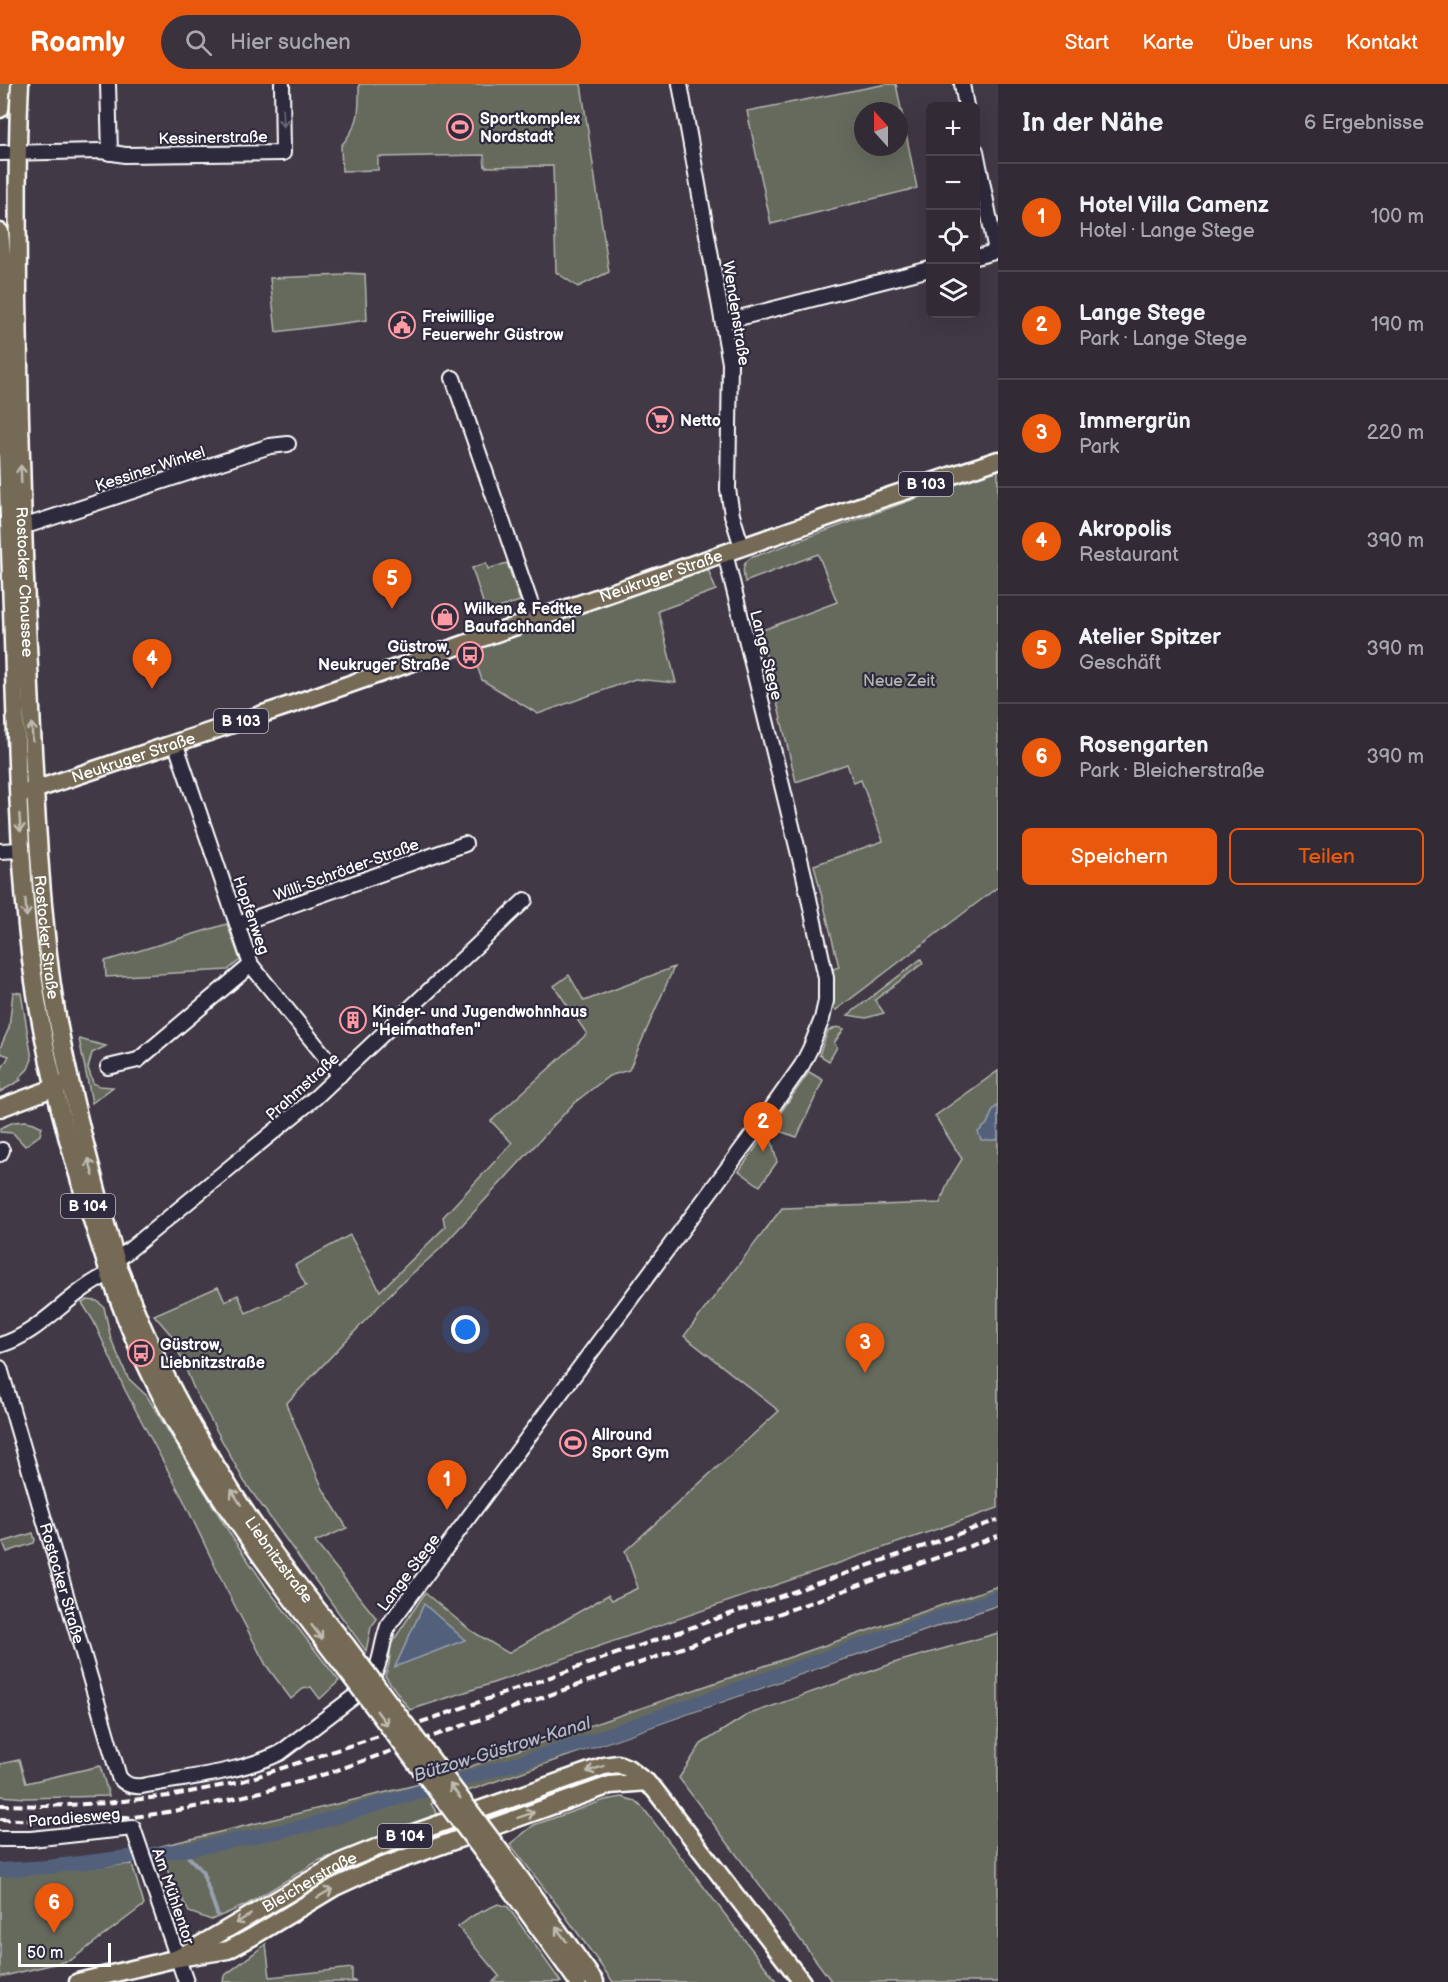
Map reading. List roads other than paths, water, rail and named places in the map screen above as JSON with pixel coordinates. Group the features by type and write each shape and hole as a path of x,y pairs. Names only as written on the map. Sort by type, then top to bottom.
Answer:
{"main road":[{"path":"0,109 2,84"},
{"name":"Rostocker Chaussee","path":"20,84 17,153 26,793 21,850"},
{"name":"Rostocker Chaussee","path":"0,232 3,264 9,568 26,793"},
{"name":"Neukruger Straße","path":"26,793 287,706 998,460"},
{"name":"Rostocker Straße","path":"26,793 56,1015 70,1081"},
{"name":"Rostocker Straße","path":"21,850 35,991 54,1087"},
{"path":"0,1108 70,1081"},
{"name":"Liebnitzstraße","path":"70,1081 113,1267"},
{"name":"Liebnitzstraße","path":"54,1087 86,1200 113,1267 157,1358 197,1433 240,1503 340,1650 508,1874 595,1982"},
{"name":"Bleicherstraße","path":"78,1982 177,1958 228,1950 335,1887 372,1870 610,1785 647,1782 665,1802 802,1982"},
{"name":"B 104","path":"508,1874 578,1982"}],"street":[{"path":"108,84 110,153"},
{"name":"Kessinerstraße","path":"0,153 101,151 125,155 284,153 282,84"},
{"name":"Wendenstraße","path":"680,84 730,363 728,489 732,515 742,547"},
{"path":"962,84 965,102"},
{"path":"976,156 997,251 980,256"},
{"path":"723,322 926,269"},
{"path":"453,378 536,619"},
{"name":"Kessiner Winkel","path":"23,524 32,524 270,446 288,444"},
{"name":"Lange Stege","path":"135,1787 243,1767 266,1760 295,1742 364,1689 375,1676 388,1626 768,1114 802,1065 810,1049 822,1019 826,1001 826,978 804,874 725,553"},
{"name":"Hopfenweg","path":"175,742 251,965 340,1075"},
{"name":"Willi-Schröder-Straße","path":"238,924 465,844"},
{"path":"0,851 21,850"},
{"name":"Prahmstraße","path":"0,1345 21,1336 113,1267 286,1123 525,900"},
{"path":"108,1067 138,1059 251,965"},
{"name":"Rostocker Straße","path":"0,1368 119,1777 124,1783 135,1787"},
{"name":"Paradiesweg","path":"0,1839 31,1839 133,1828 139,1845"},
{"name":"Am Mühlentor","path":"139,1845 186,1982"}],"water":[{"path":"998,1105 998,1139 981,1140 978,1132 987,1124 993,1110"},
{"path":"424,1604 465,1640 395,1667"}],"waterway":[{"name":"Bützow-Güstrow-Kanal","path":"0,1870 48,1867 192,1849 305,1826 581,1744 998,1597"},
{"path":"183,1851 202,1871 218,1916"}],"railway":[{"path":"0,1805 46,1806 106,1803 169,1796 240,1782 439,1716 998,1520"},
{"path":"0,1819 71,1821 141,1816 213,1803 308,1779 998,1536"}],"place":[{"name":"Sportkomplex Nordstadt","path":"460,127"},
{"name":"Freiwillige Feuerwehr Güstrow","path":"402,325"},
{"name":"Netto","path":"660,420"},
{"name":"Atelier Spitzer","path":"392,609"},
{"name":"Wilken & Fedtke Baufachhandel","path":"445,617"},
{"name":"Güstrow, Neukruger Straße","path":"470,655"},
{"name":"Akropolis","path":"152,689"},
{"name":"Kinder- und Jugendwohnhaus \"Heimathafen\"","path":"353,1020"},
{"name":"Lange Stege","path":"763,1152"},
{"name":"Güstrow, Liebnitzstraße","path":"141,1353"},
{"name":"Immergrün","path":"865,1373"},
{"name":"Allround Sport Gym","path":"573,1443"},
{"name":"Hotel Villa Camenz","path":"447,1510"},
{"name":"Rosengarten","path":"54,1933"}],"park label":[{"name":"Neue Zeit","path":"899,680"}]}
